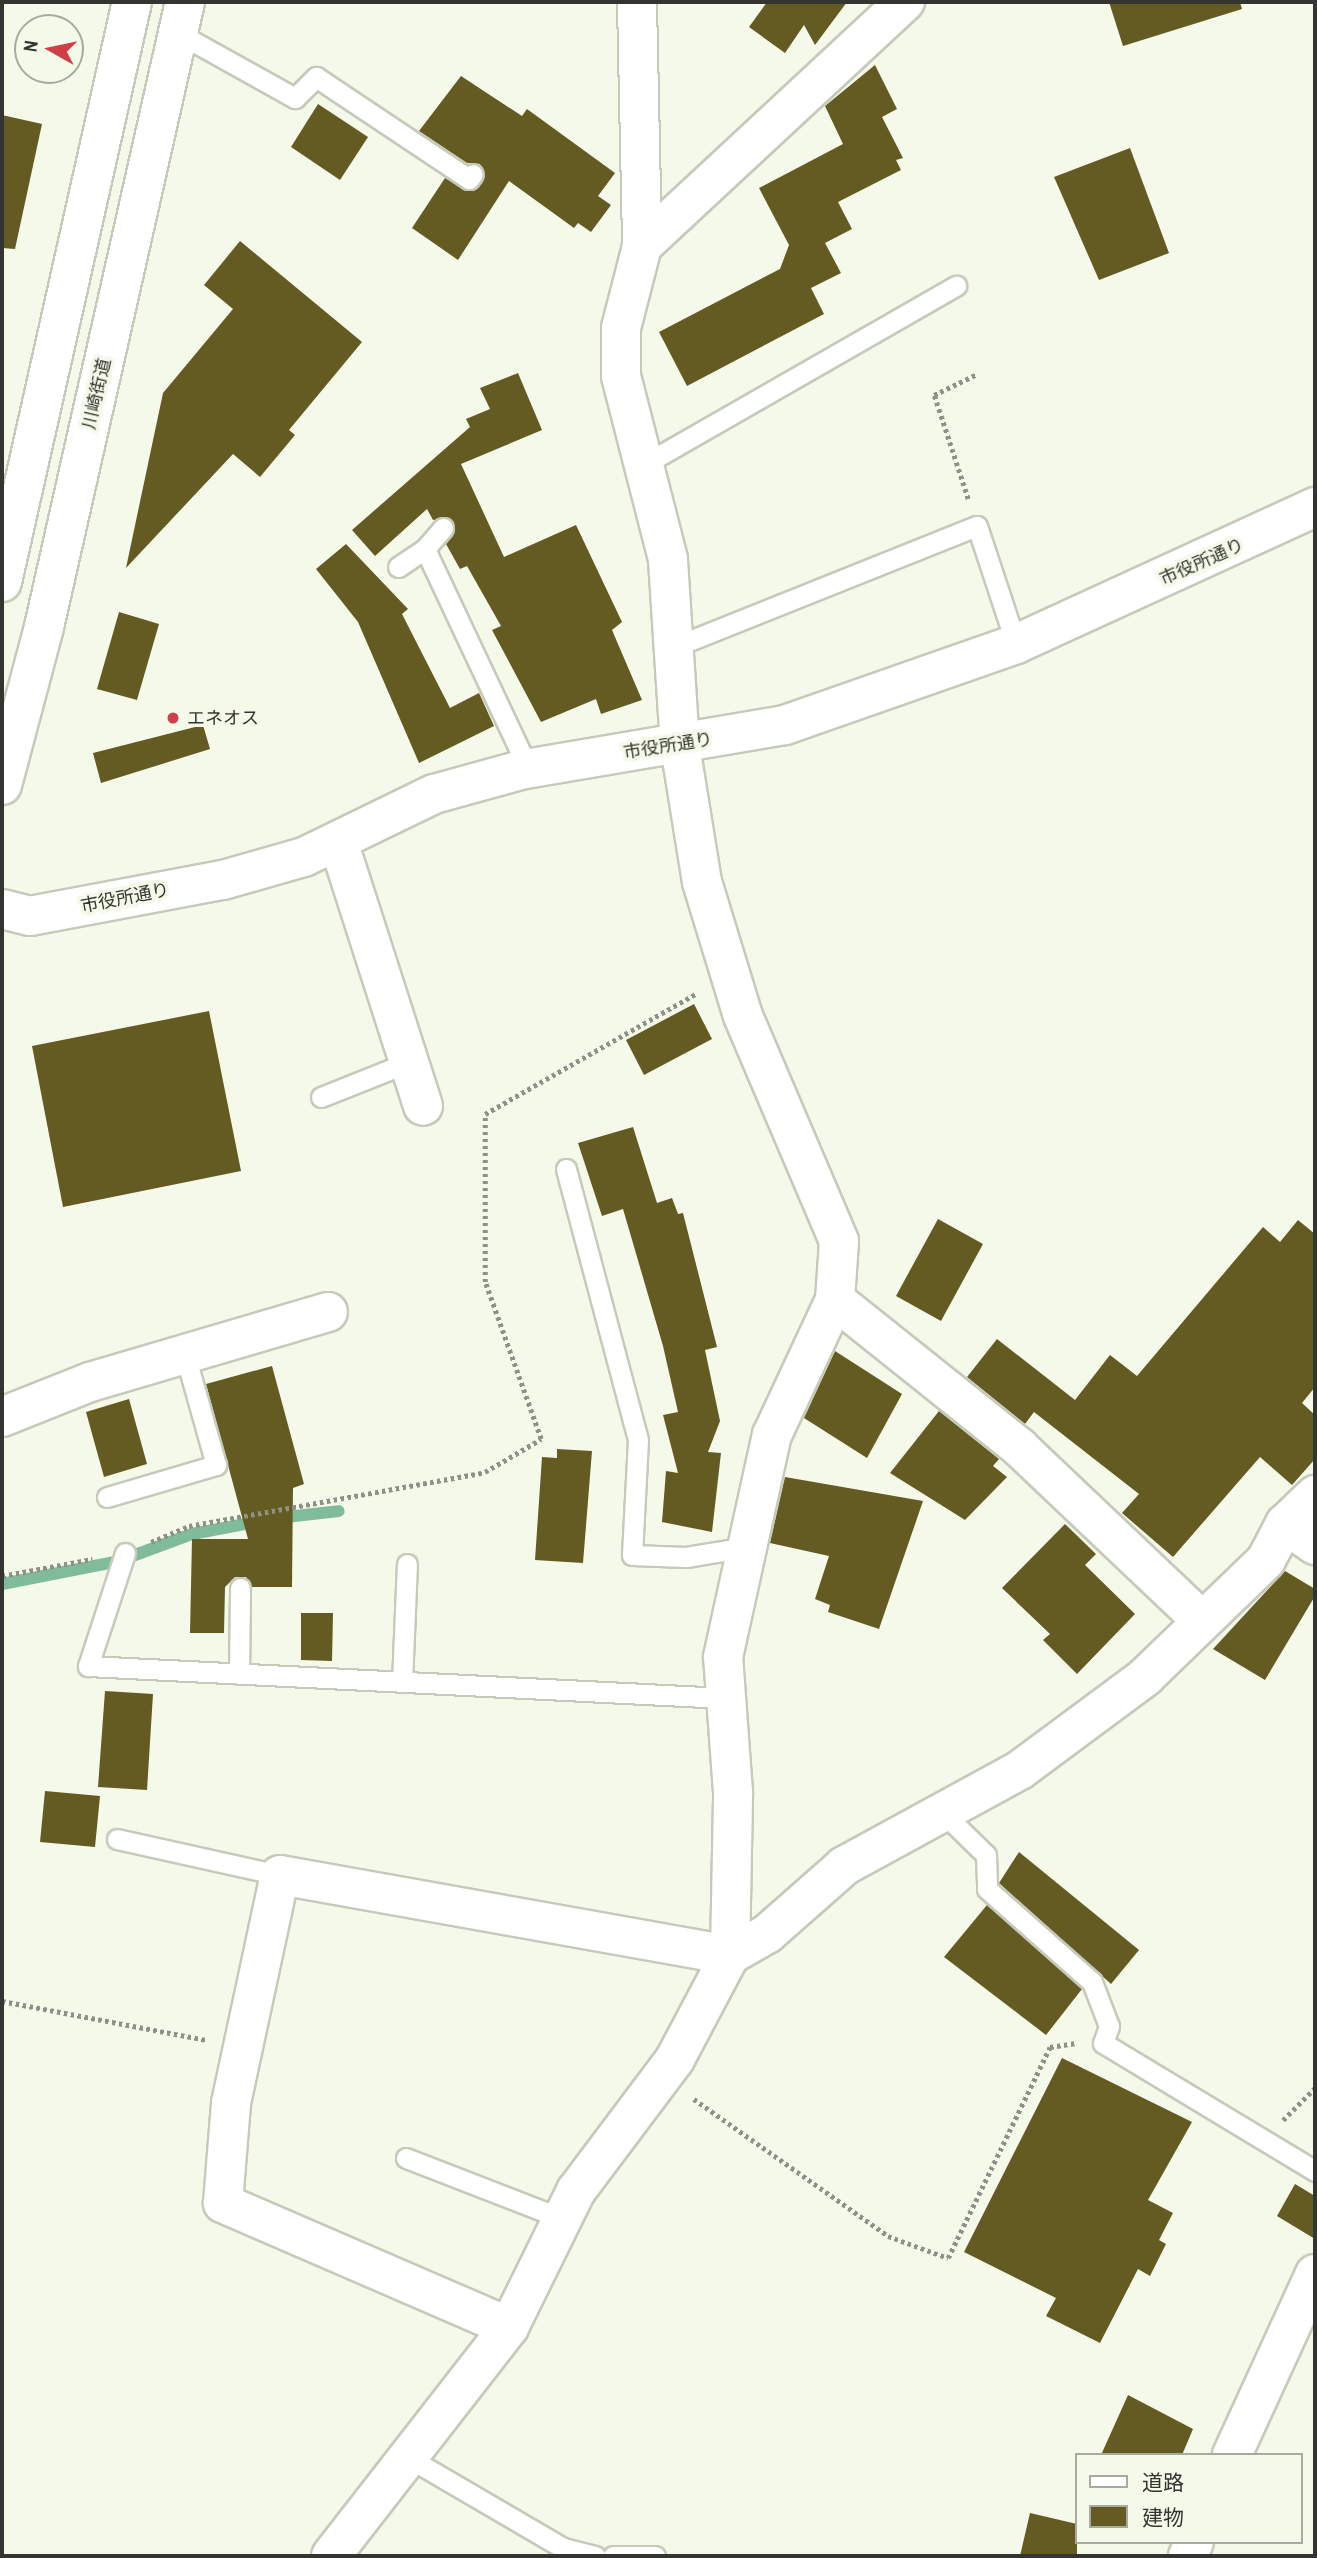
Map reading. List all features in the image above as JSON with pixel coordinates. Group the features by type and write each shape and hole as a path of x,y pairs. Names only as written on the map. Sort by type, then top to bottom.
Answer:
{"street":[{"path":"2,582 132,2"},
{"path":"331,2556 509,2327 576,2191 661,2077 730,1955 733,1792 723,1657 772,1435 835,1300 839,1241 729,974 702,882 680,746 668,559 643,464 621,352 642,246 637,2"},
{"path":"642,246 905,2"},
{"name":"川崎街道","path":"2,785 44,627 181,17"},
{"name":"市役所通り","path":"2,909 30,916 223,880 338,841 435,794 528,768 680,746 785,725 1016,644 1315,507"},
{"path":"338,841 423,1106"},
{"path":"835,1300 1019,1447 1200,1619"},
{"path":"2,1417 186,1355 328,1312"},
{"path":"509,2327 223,2203 242,2048 280,1875 730,1955 767,1934 845,1866 1030,1762 1145,1677 1200,1619 1265,1560 1300,1535 1315,1495"},
{"path":"1233,2453 1315,2274"}],"lane":[{"path":"181,17 295,98 316,77 469,179 473,174"},
{"path":"643,464 956,286"},
{"path":"674,647 977,526 1016,644"},
{"path":"398,567 425,550 443,528"},
{"path":"425,550 528,768"},
{"path":"321,1097 409,1062"},
{"path":"566,1169 638,1440 632,1555 686,1557 747,1547"},
{"path":"107,1497 216,1465 186,1355"},
{"path":"125,1553 88,1666 724,1698"},
{"path":"402,1682 407,1564"},
{"path":"239,1674 240,1588"},
{"path":"941,1811 986,1856 987,1889 1091,1982 1109,2026 1103,2043 1315,2171"},
{"path":"117,1839 280,1875"},
{"path":"406,2158 563,2219"},
{"path":"409,2458 562,2548 595,2556"},
{"path":"612,2556 655,2556"}],"path":[{"path":"977,526 934,395 978,374"},
{"path":"2,1576 125,1553 189,1527 485,1472 541,1439 485,1282 485,1114 729,974"},
{"path":"2,2001 242,2048"},
{"path":"661,2077 888,2236 948,2258 1050,2047 1103,2043"},
{"path":"1262,2140 1315,2088"}],"building":[{"path":"767,2 847,2 815,45 804,25 785,53 749,27"},
{"path":"1109,2 1240,2 1242,9 1123,46"},
{"path":"875,65 897,109 882,117 903,158 896,160 901,170 838,202 852,229 825,243 841,273 811,288 824,314 687,386 659,332 780,269 789,245 759,188 843,144 825,106"},
{"path":"461,76 522,116 527,109 615,173 598,196 611,205 591,232 578,223 574,228 509,181 458,260 412,228 445,178 469,191 485,177 480,164 467,163 419,131"},
{"path":"318,104 368,137 340,180 291,147"},
{"path":"2,115 42,124 15,249 2,248"},
{"path":"1130,148 1169,253 1099,280 1054,177"},
{"path":"240,241 362,342 289,430 295,435 260,477 233,454 126,568 163,393 233,309 204,285"},
{"path":"518,373 542,430 461,464 504,557 576,525 622,622 612,630 642,700 601,714 596,699 541,722 492,630 501,626 467,566 460,569 446,544 455,530 450,518 433,520 427,509 375,556 352,530 470,427 466,419 490,409 480,388"},
{"path":"346,544 408,609 402,614 450,708 479,693 494,726 419,763 358,622 316,569"},
{"path":"119,612 159,624 137,700 97,689"},
{"path":"203,725 210,749 101,783 93,753"},
{"path":"694,1004 712,1039 644,1075 626,1040"},
{"path":"209,1011 241,1171 63,1207 32,1046"},
{"path":"633,1127 657,1203 672,1198 678,1214 683,1213 717,1347 705,1350 720,1421 708,1452 721,1453 712,1532 662,1522 666,1471 678,1473 663,1415 678,1412 663,1346 623,1209 602,1216 578,1143"},
{"path":"938,1219 983,1244 941,1321 896,1296"},
{"path":"1298,1220 1315,1234 1315,1387 1302,1403 1315,1415 1315,1459 1292,1485 1260,1457 1173,1557 1122,1513 1139,1494 1034,1412 1025,1424 967,1377 997,1339 1075,1400 1110,1355 1137,1376 1263,1227 1280,1242"},
{"path":"835,1351 902,1394 867,1458 804,1418"},
{"path":"272,1366 304,1484 293,1488 292,1587 252,1587 246,1577 235,1577 225,1587 224,1633 190,1633 192,1539 248,1539 206,1384"},
{"path":"129,1399 147,1464 104,1477 86,1412"},
{"path":"939,1411 999,1459 993,1466 1007,1477 965,1520 890,1473"},
{"path":"557,1449 592,1451 583,1563 535,1560 542,1457 557,1458"},
{"path":"785,1477 923,1501 879,1629 828,1612 830,1605 815,1599 829,1556 770,1543"},
{"path":"1065,1524 1096,1554 1085,1565 1135,1614 1077,1674 1043,1640 1050,1634 1002,1588"},
{"path":"1285,1571 1315,1589 1315,1596 1265,1680 1213,1649"},
{"path":"301,1613 333,1613 332,1661 301,1660"},
{"path":"105,1691 153,1694 147,1790 98,1787"},
{"path":"45,1791 100,1796 95,1847 40,1842"},
{"path":"1019,1852 1139,1950 1111,1984 999,1883"},
{"path":"987,1905 1082,1989 1046,2035 944,1957"},
{"path":"1062,2058 1192,2122 1148,2200 1173,2213 1159,2240 1166,2244 1150,2276 1138,2269 1100,2343 1046,2316 1056,2298 964,2252"},
{"path":"1295,2184 1315,2196 1315,2239 1277,2216"},
{"path":"1128,2395 1193,2429 1183,2453 1102,2453"},
{"path":"1030,2513 1076,2524 1077,2556 1020,2556"}],"waterway":[{"path":"277,1518 339,1511"},
{"path":"135,1555 192,1534 260,1521"},
{"path":"2,1584 114,1562"}],"place":[{"name":"エネオス","path":"173,718"}]}
